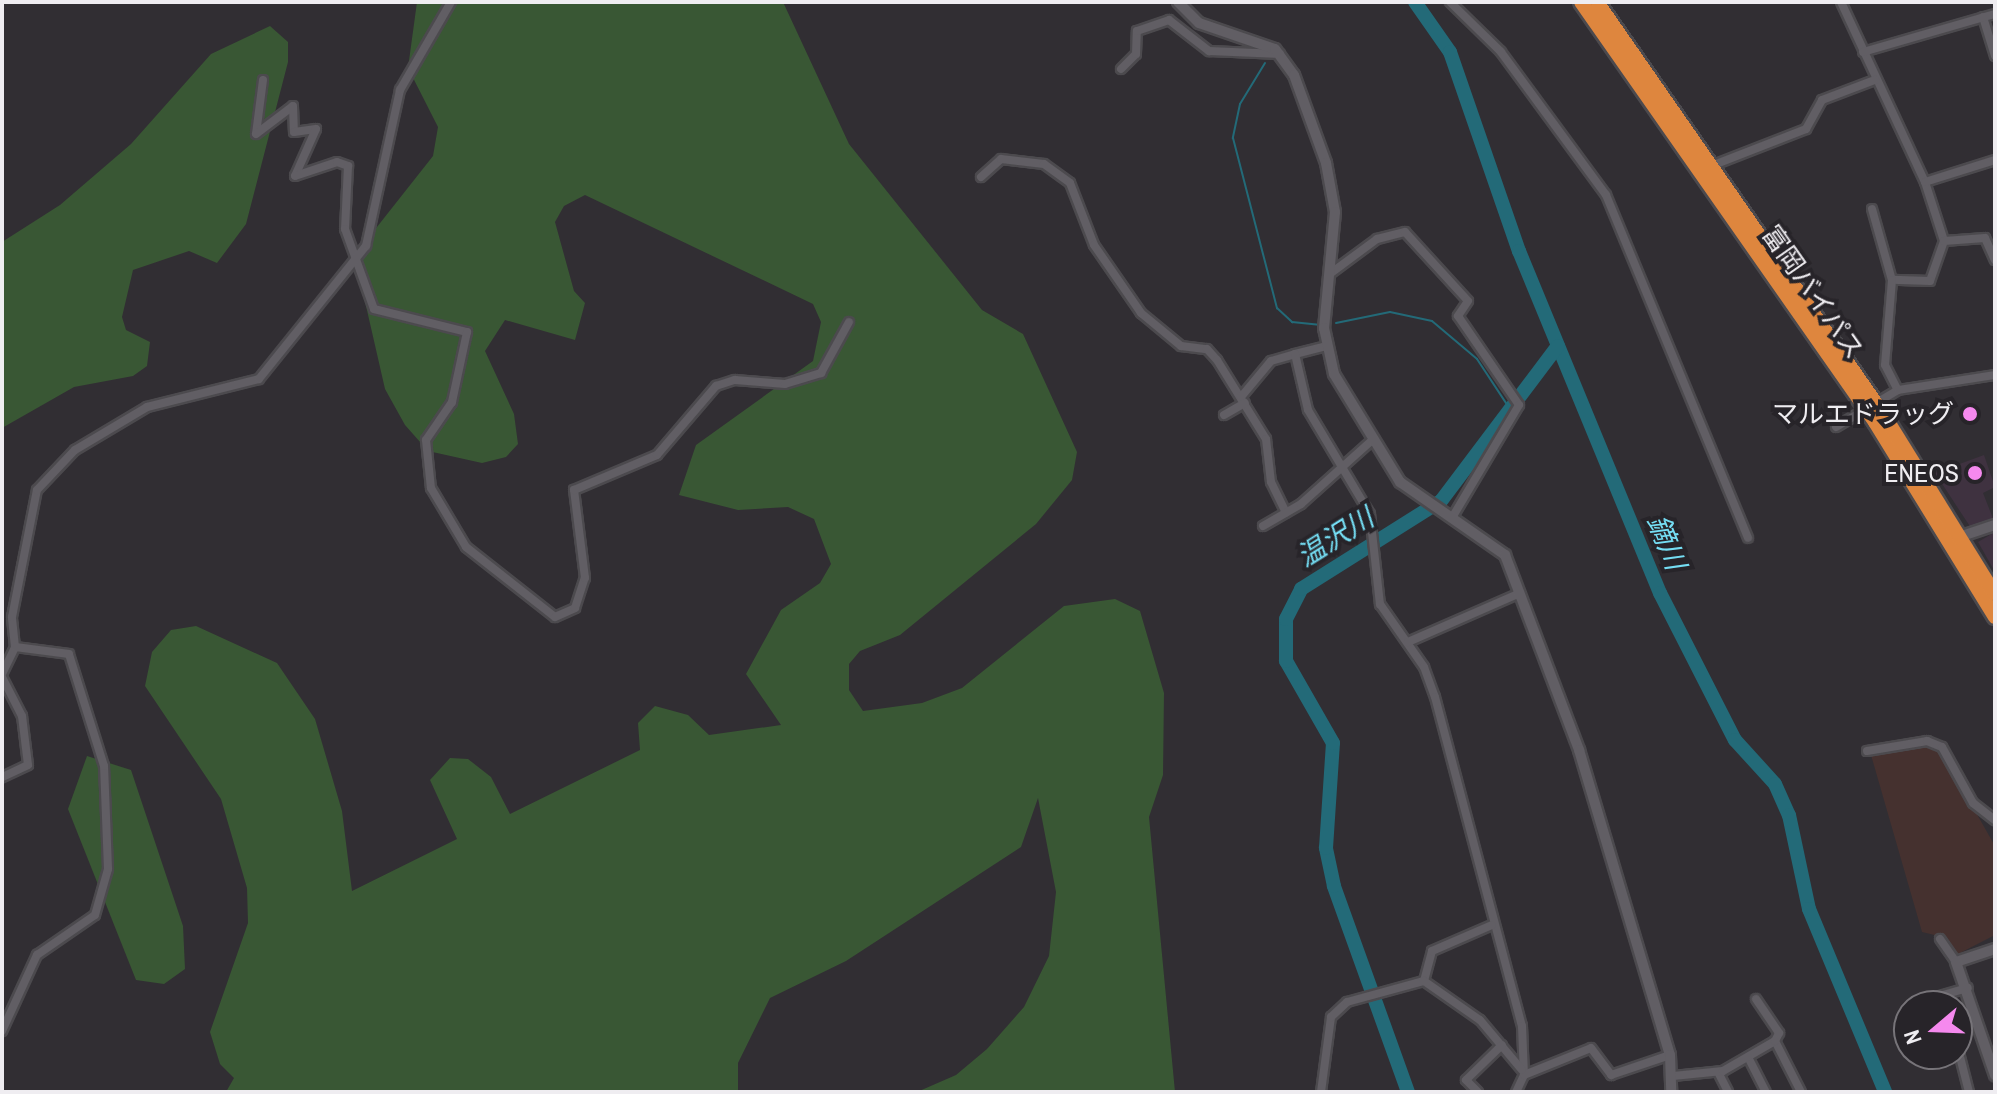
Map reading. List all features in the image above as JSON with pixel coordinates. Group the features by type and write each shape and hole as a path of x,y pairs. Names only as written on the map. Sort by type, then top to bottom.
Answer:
{"highway":[{"name":"富岡バイパス","path":"1581,2 1869,404"},
{"name":"富岡バイパス","path":"1597,2 1995,594"},
{"name":"富岡バイパス","path":"1957,538 1995,617"}],"street":[{"path":"2,777 28,765 22,716 2,675 15,647 12,617 28,518 48,475 147,407 250,385 358,259 374,228 400,90 451,2"},
{"path":"1178,2 1191,17 1280,54 1326,163 1335,212 1324,347 1370,442 1413,494 1500,548 1579,750 1670,1055 1673,1076 1671,1092"},
{"path":"1450,2 1501,52 1606,195 1748,538"},
{"path":"1841,2 1925,182 1944,241 1930,281 1892,280"},
{"path":"1863,52 1995,14"},
{"path":"1983,17 1995,56"},
{"path":"1121,69 1136,54 1137,31 1169,20 1209,51 1280,54"},
{"path":"263,80 256,134 293,106 294,132 316,129 295,176 337,162 348,166 353,178 343,222 374,309 467,332 452,402 426,440 431,488 466,547 555,617 575,608 585,578 574,490 657,455 708,393 727,381 785,384 821,373 849,322"},
{"path":"1710,167 1806,129 1822,100 1875,80"},
{"path":"981,177 1001,159 1044,164 1070,183 1094,245 1141,313 1181,346 1207,349 1243,400 1266,439 1271,482 1286,513"},
{"path":"1925,182 1995,160"},
{"path":"1872,209 1892,280 1885,365 1898,390"},
{"path":"1331,273 1377,239 1405,232 1468,301 1458,316 1519,405 1452,518"},
{"path":"1944,241 1985,238 1995,260"},
{"path":"1224,415 1243,400 1271,361 1324,347"},
{"path":"1295,354 1308,410 1344,460 1370,514 1377,542 1380,604 1408,642 1435,697 1492,925 1522,1026 1524,1075 1516,1092"},
{"path":"1836,427 1869,404 1898,390 1995,375"},
{"path":"1263,526 1286,513 1344,460 1370,442"},
{"path":"1957,538 1995,525"},
{"path":"1408,642 1520,593"},
{"path":"2,1031 37,955 95,915 108,869 104,766 69,654 15,647"},
{"path":"1867,751 1936,744 1977,809 1995,820"},
{"path":"1424,981 1432,951 1492,925"},
{"path":"1940,939 1956,962 1968,988 1995,1075"},
{"path":"1956,962 1995,949"},
{"path":"1424,981 1502,1045 1524,1075"},
{"path":"1321,1092 1326,1027 1347,1002 1424,981"},
{"path":"1960,990 1968,988"},
{"path":"1673,1076 1718,1072 1775,1041 1779,1033 1756,999"},
{"path":"1775,1041 1801,1092"},
{"path":"1478,1092 1466,1080 1502,1045"},
{"path":"1524,1075 1591,1048 1611,1075 1670,1055"},
{"path":"1748,1057 1766,1092"},
{"path":"1963,1070 1969,1092"},
{"path":"1718,1072 1728,1092"}],"shaded area":[{"path":"1984,455 1995,487 1983,493 1994,521 1971,528 1935,473"},
{"path":"1995,532 1995,572 1978,542"},
{"path":"1922,744 1941,751 1995,846 1995,935 1958,954 1947,938 1922,932 1871,755"}],"green space":[{"path":"417,2 783,2 849,144 982,310 1023,334 1077,452 1072,480 1036,524 900,635 860,651 849,664 849,690 863,711 922,703 962,688 1064,606 1115,599 1140,611 1164,693 1163,775 1149,817 1175,1092 917,1092 956,1075 987,1049 1024,1007 1049,956 1056,892 1038,798 1021,847 846,961 770,998 738,1063 738,1092 226,1092 234,1078 220,1064 210,1032 248,923 247,888 221,799 145,686 152,652 171,630 196,626 277,663 315,719 342,811 352,891 457,839 430,780 450,758 468,759 491,777 510,814 640,750 638,723 655,706 688,715 709,735 781,725 746,674 781,610 820,583 831,564 814,519 788,507 738,510 679,495 696,445 813,361 821,322 813,304 585,195 564,206 555,222 574,291 585,303 575,340 505,320 485,351 514,414 518,444 506,457 482,463 428,451 405,425 385,389 358,271 373,232 433,156 438,127 408,68"},
{"path":"270,26 288,42 288,62 246,224 217,263 189,251 133,270 122,317 126,330 150,342 147,366 133,376 74,387 2,428 2,242 60,205 131,144 211,54"},
{"path":"87,756 131,770 183,926 185,969 164,984 136,980 68,809"}],"waterway":[{"name":"鏑川","path":"1415,2 1450,52 1519,251 1660,593 1735,740 1775,784 1789,815 1809,909 1885,1092"},
{"path":"1265,63 1240,104 1233,138 1277,308 1292,322 1319,325"},
{"path":"1336,323 1390,312 1432,321 1477,359 1510,409"},
{"name":"温沢川","path":"1408,1092 1334,886 1326,848 1333,743 1286,661 1286,619 1301,589 1441,501 1558,346"}],"place":[{"name":"マルエドラッグ","path":"1970,414"},
{"name":"ENEOS","path":"1975,473"}]}
